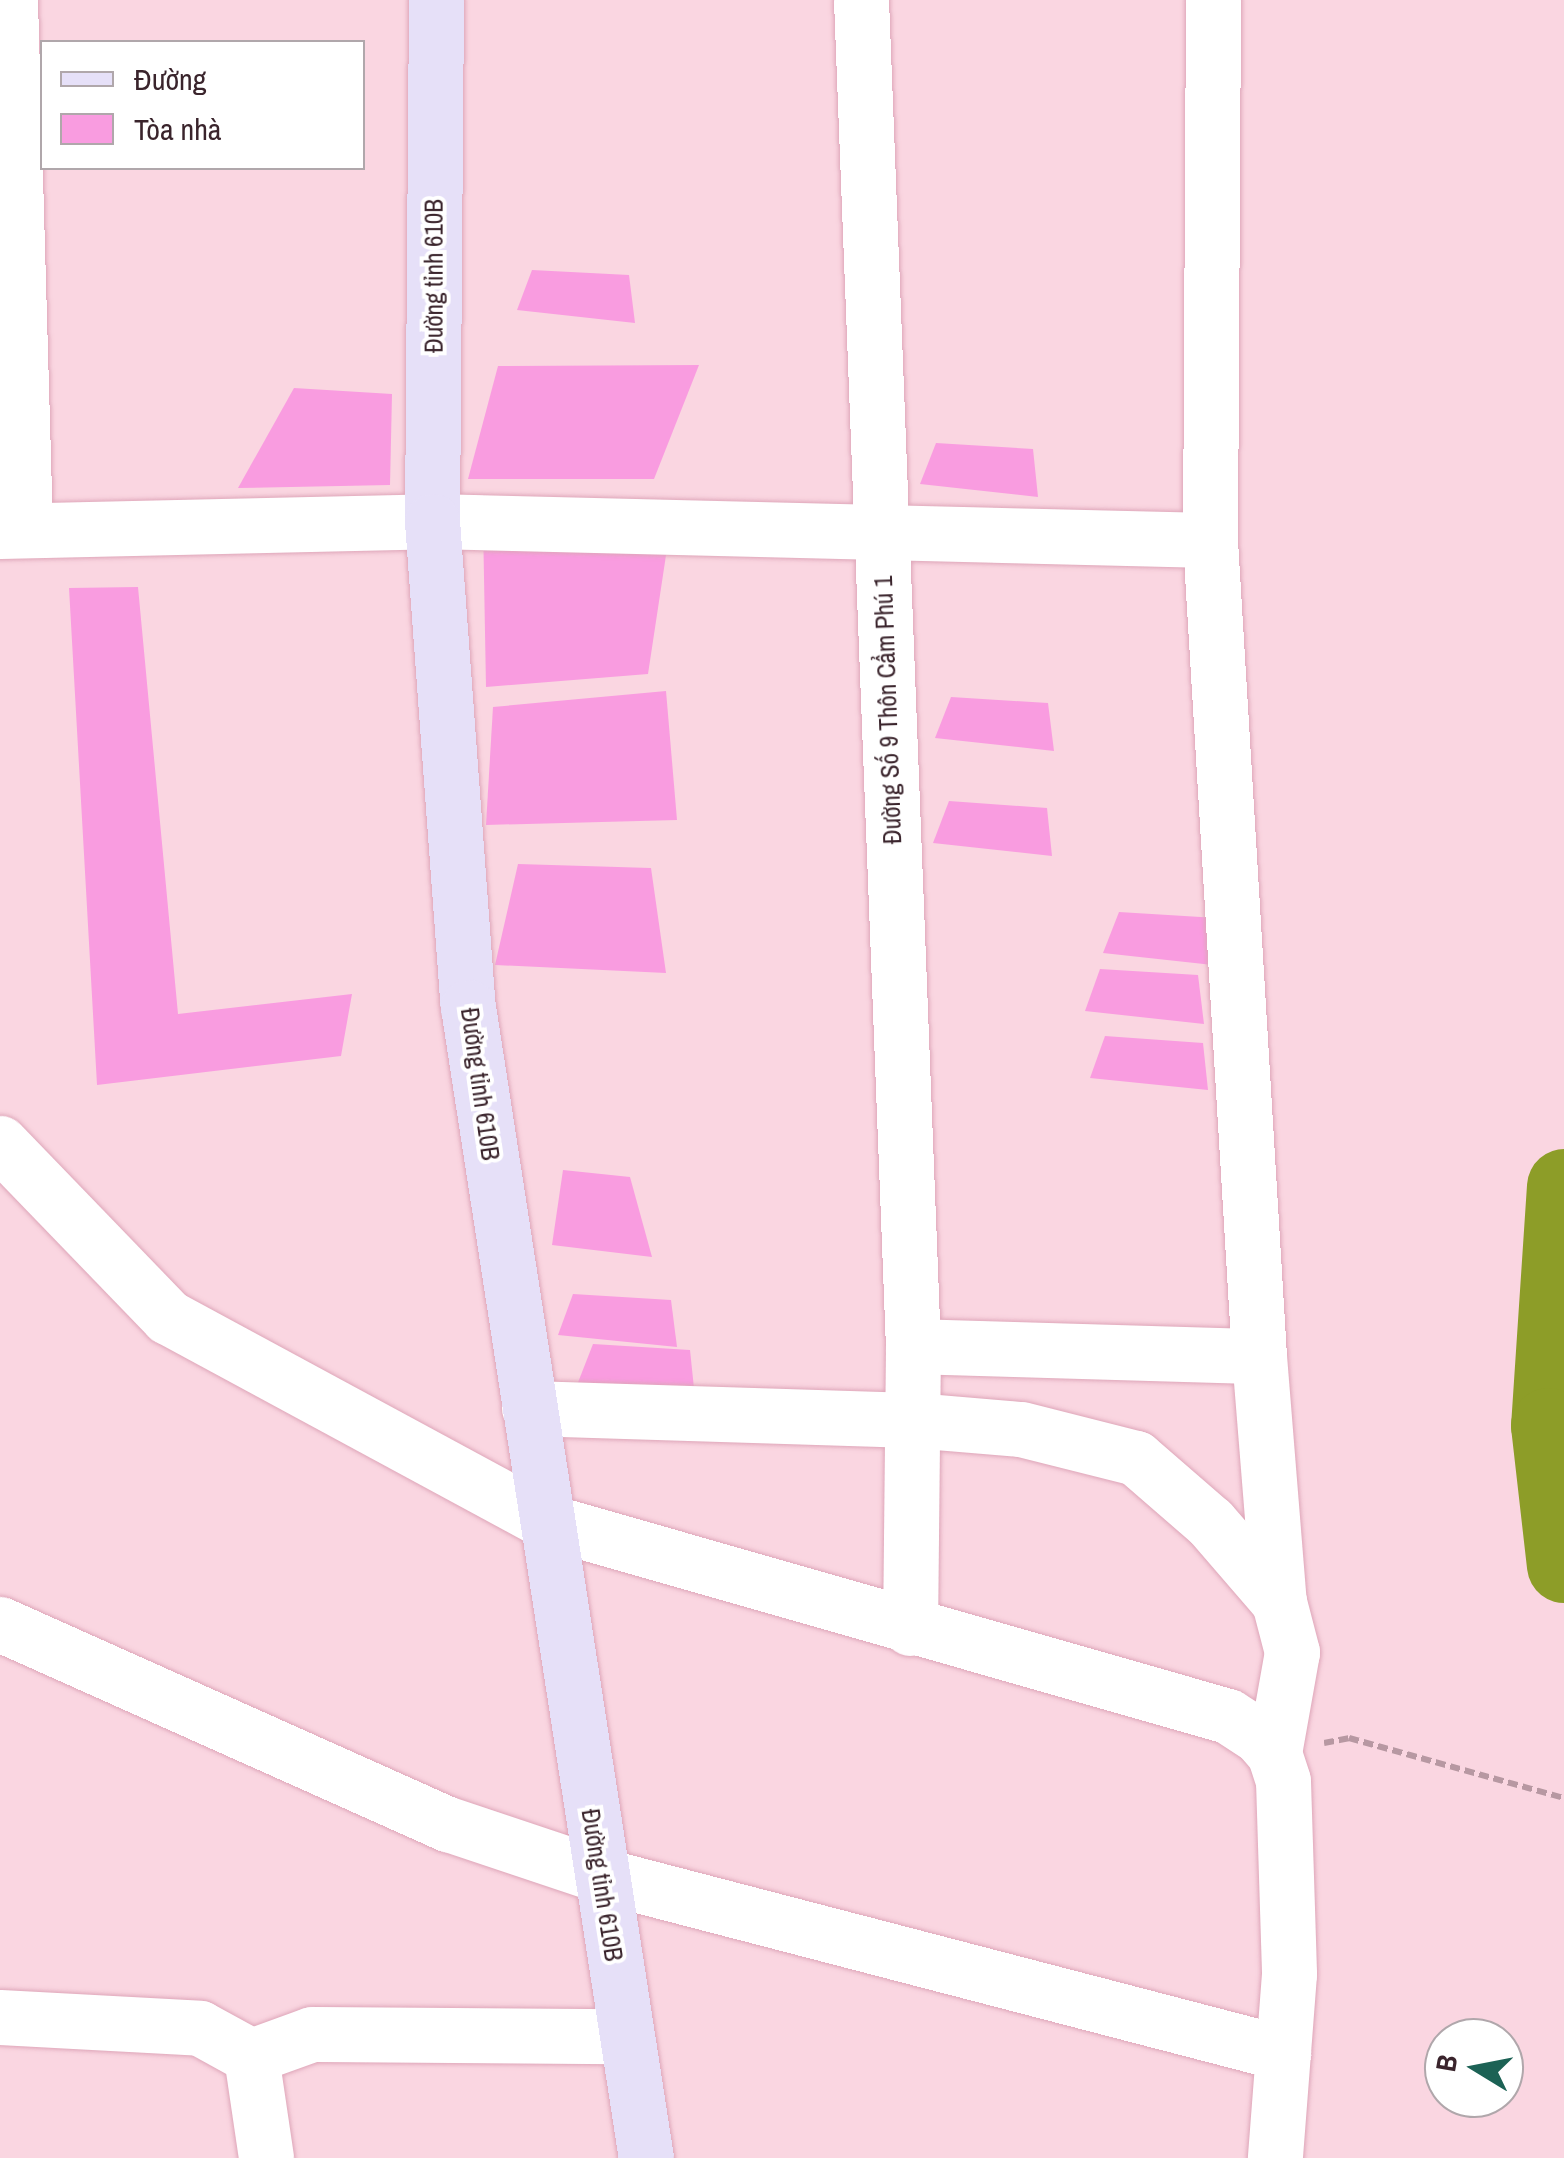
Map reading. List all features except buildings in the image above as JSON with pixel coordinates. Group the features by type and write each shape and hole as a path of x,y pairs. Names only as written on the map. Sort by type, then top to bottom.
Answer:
{"main road":[{"name":"Đường tỉnh 610B","path":"436,0 432,520 468,1008 646,2158"}],"street":[{"path":"10,0 13,530 432,520 1210,540"},
{"name":"Đường Số 9 Thôn Cẩm Phú 1","path":"861,0 913,1346 910,1628"},
{"path":"1213,0 1210,540 1259,1356 1279,1602 1292,1652 1274,1753 1283,1781 1288,1936 1275,2158"},
{"path":"0,1143 168,1317 546,1522 1228,1716 1274,1753"},
{"path":"913,1346 1259,1356"},
{"path":"529,1408 913,1420 1022,1429 1136,1458 1210,1522 1279,1602"},
{"path":"0,1624 448,1824 600,1875 1283,2053"},
{"path":"0,2017 200,2028 251,2056 312,2034 626,2036"},
{"path":"251,2056 266,2158"}],"path":[{"path":"1274,1753 1349,1738 1564,1798"}],"waterway":[{"path":"1564,1186 1548,1425 1564,1565"}]}
